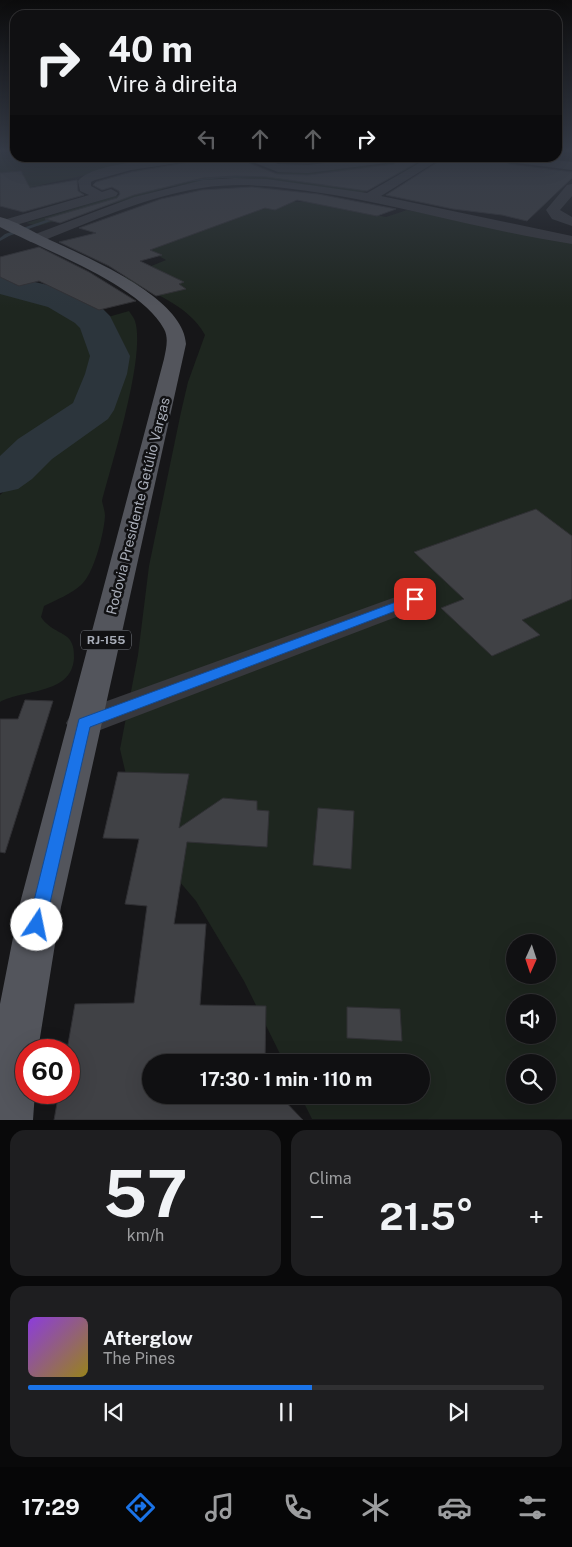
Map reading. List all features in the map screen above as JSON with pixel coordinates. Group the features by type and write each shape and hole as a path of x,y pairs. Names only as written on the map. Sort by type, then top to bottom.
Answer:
{"main road":[{"name":"Rodovia Presidente Getúlio Vargas","path":"8,1120 14,1051 40,907 174,359 176,342 174,329 153,303 128,286 16,230"}],"street":[{"path":"16,230 85,202"},
{"path":"16,230 132,202"},
{"path":"394,202 572,240"},
{"path":"558,202 553,208 557,216 572,222"},
{"path":"84,723 415,599"}],"shaded area":[{"path":"95,202 118,202 38,226 26,223"},
{"path":"270,202 308,202 386,217 407,210 572,242 572,1119 312,1119 304,1104 430,1104 430,1054 280,1054 244,981 196,901 151,848 131,796 120,749 138,655 149,566 188,382 205,335 189,315 179,307 157,294 122,278 166,260 132,241"},
{"path":"0,291 53,303 74,316 82,326 88,339 94,361 90,392 79,408 59,425 0,461"},
{"path":"77,301 108,317 129,311 132,315 135,321 137,337 132,383 102,501 105,514 104,523 94,563 86,580 68,594 44,606 41,617 48,625 71,642 74,649 74,658 71,670 65,679 56,685 0,702 0,495 69,442 95,419 111,400 115,392 122,365 121,348 115,334 100,318"}],"building":[{"path":"0,202 58,202 23,212 0,206"},
{"path":"102,202 115,202 60,223 45,219"},
{"path":"152,202 292,202 275,210 265,208 150,250 162,255 140,261 184,282 179,284 186,289 156,296 109,266 59,242 96,233 79,228"},
{"path":"308,202 361,202 396,209 377,216"},
{"path":"421,202 547,202 527,221 502,215 453,209"},
{"path":"39,247 89,272 136,301 99,310 39,281 19,286 0,277 0,257"},
{"path":"536,509 572,536 572,599 522,620 540,635 492,656 441,608 464,599 414,552"},
{"path":"25,700 53,701 5,853 0,852 0,719 18,719"},
{"path":"118,772 189,774 179,828 223,798 257,801 257,810 269,811 267,847 187,842 174,924 206,924 200,1005 266,1006 265,1054 142,1054 142,1104 288,1104 303,1120 54,1120 57,1104 80,1104 80,1039 69,1039 75,1004 134,1003 147,906 125,904 139,839 103,838"},
{"path":"318,808 354,811 351,869 313,865"},
{"path":"347,1007 400,1009 402,1041 347,1038"}],"waterway":[{"path":"0,240 7,235 60,217"},
{"path":"0,284 61,299 88,315 97,324 110,356 106,374 92,410 35,449 15,469 0,478"}],"route":[{"path":"37,925 84,723 415,599"}]}
